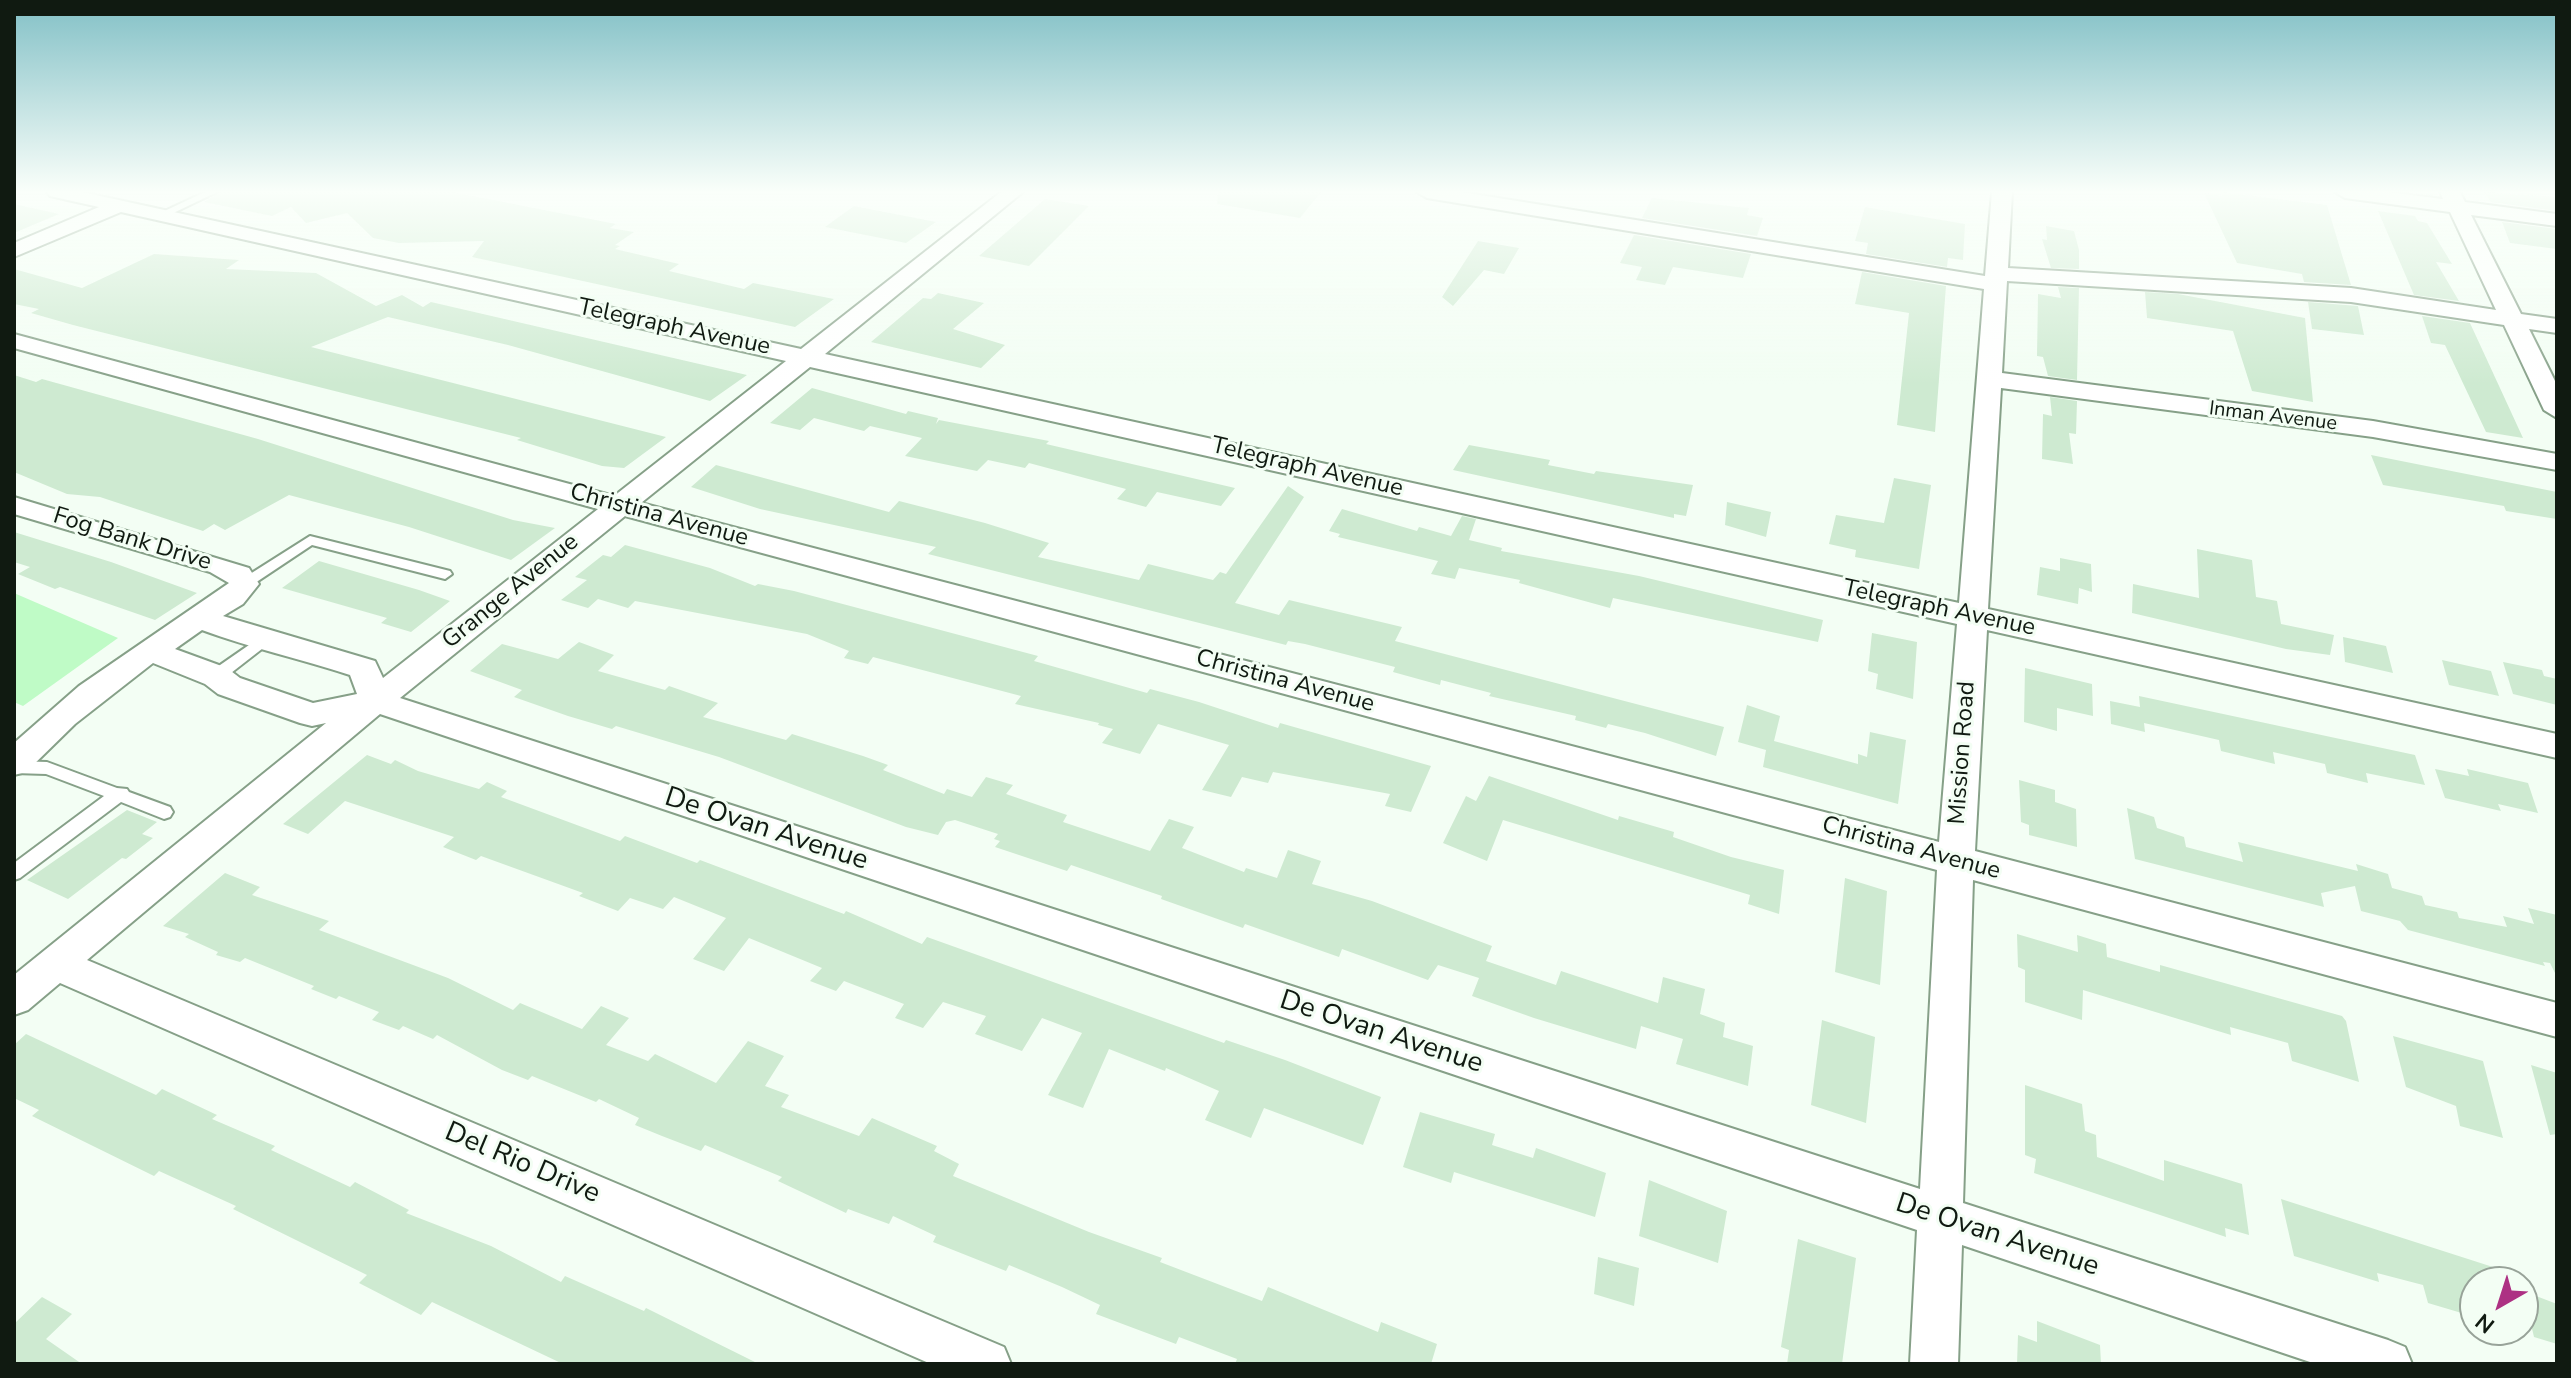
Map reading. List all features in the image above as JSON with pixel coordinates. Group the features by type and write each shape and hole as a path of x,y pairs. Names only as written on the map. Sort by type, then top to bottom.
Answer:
{"street":[{"name":"Telegraph Avenue","path":"349,256 2557,746"},
{"name":"Grange Avenue","path":"14,998 375,701 932,256"},
{"path":"1847,256 1995,279 2351,295 2557,326"},
{"name":"Mission Road","path":"1934,1364 1956,861 1997,256"},
{"path":"2482,256 2557,410"},
{"name":"Christina Avenue","path":"14,341 619,506 2557,1020"},
{"name":"Inman Avenue","path":"1988,379 2373,429 2557,462"},
{"name":"Fog Bank Drive","path":"14,505 220,566 239,574 244,584"},
{"path":"14,765 48,727 151,651 232,597 244,584"},
{"path":"151,651 216,676 229,686 312,715 375,701 364,668 291,645 262,641 199,618"},
{"name":"De Ovan Avenue","path":"375,701 2388,1364"},
{"name":"Del Rio Drive","path":"56,964 987,1364"}],"lane":[{"path":"244,584 310,540 445,574"},
{"path":"216,676 262,641"},
{"path":"14,765 47,768 121,793 164,812"},
{"path":"14,873 121,793"}],"green space":[{"path":"14,593 118,638 23,706 14,702"}],"building":[{"path":"149,256 239,260 226,269 316,273 376,306 402,295 423,307 431,302 747,375 710,401 508,345 388,317 311,347 666,437 624,468 602,466 517,440 521,438 31,313 39,309 14,304 14,269 82,288"},
{"path":"646,256 679,264 669,271 744,289 753,283 834,299 795,327 472,257"},
{"path":"981,256 1039,256 1029,266"},
{"path":"1468,256 1514,256 1504,274 1484,270 1453,306 1442,297"},
{"path":"1623,256 1750,256 1743,278 1673,267 1665,285 1636,280 1642,267 1620,263"},
{"path":"1880,256 1963,256 1963,260 1948,258 1947,267"},
{"path":"2047,256 2079,256 2079,269 2051,268"},
{"path":"2234,256 2342,256 2351,285 2304,282 2302,274 2237,263"},
{"path":"2397,256 2447,256 2452,264 2436,262 2459,301 2414,295"},
{"path":"1862,272 1946,286 1935,432 1897,425 1909,313 1855,304"},
{"path":"2058,287 2079,288 2077,380 2048,376 2043,357 2037,356 2038,294 2061,298"},
{"path":"2145,292 2178,294 2305,318 2313,402 2252,391 2233,331 2147,318"},
{"path":"938,293 984,303 953,329 1005,345 981,368 871,342 923,298 931,299"},
{"path":"2308,302 2358,306 2364,335 2312,329"},
{"path":"2422,316 2470,323 2523,438 2486,432 2445,345 2431,343"},
{"path":"14,375 36,382 42,379 258,439 513,520 555,528 511,560 409,527 289,495 225,530 214,524 203,531 100,497 67,494 14,472"},
{"path":"812,388 906,414 908,411 938,418 936,424 939,420 1049,441 1046,444 1235,488 1221,506 1157,492 1146,507 1117,499 1126,489 1029,463 1025,468 988,460 977,471 905,456 922,438 870,426 864,431 814,418 800,430 770,423"},
{"path":"2050,397 2077,401 2076,434 2069,433 2073,464 2042,459 2043,414 2052,416"},
{"path":"1469,445 1550,460 1548,465 1594,474 1596,471 1693,485 1686,516 1674,514 1674,518 1453,470"},
{"path":"2371,455 2557,492 2557,519 2506,511 2504,506 2383,485"},
{"path":"716,465 889,512 899,501 985,523 1049,543 1038,557 1139,580 1148,564 1213,580 1220,572 1226,574 1288,486 1304,497 1235,603 1279,615 1289,600 1402,627 1395,641 1724,727 1716,756 1645,733 1608,724 1606,728 1575,720 1576,716 1489,696 1491,693 1441,680 1440,685 1393,672 1395,667 1305,644 1288,641 1286,645 928,554 936,547 760,509 691,487"},
{"path":"1894,478 1931,485 1919,569 1855,557 1856,550 1829,544 1836,515 1884,523"},
{"path":"1727,502 1771,512 1766,537 1725,525"},
{"path":"1342,509 1417,531 1419,527 1451,536 1462,516 1476,519 1469,540 1502,548 1501,551 1639,576 1823,620 1818,642 1613,598 1610,608 1519,583 1520,580 1459,568 1455,579 1431,574 1438,561 1338,537 1340,534 1329,531"},
{"path":"14,532 197,593 155,620 60,587 55,589 18,574 30,567 14,562"},
{"path":"625,545 710,568 755,586 794,591 1038,656 1034,661 1147,693 1150,689 1278,728 1280,723 1431,766 1411,812 1385,806 1390,794 1273,772 1268,783 1242,777 1231,797 1202,790 1229,745 1158,724 1140,754 1102,743 1113,729 1099,723 1015,704 1021,696 873,657 868,664 844,658 849,651 807,634 635,601 628,608 598,599 588,608 561,600 587,580 575,577 603,555 611,557"},
{"path":"2197,549 2252,560 2256,597 2277,601 2281,624 2334,635 2330,655 2286,649 2132,613 2133,584 2199,598"},
{"path":"2060,558 2091,564 2092,592 2079,588 2078,604 2037,595 2040,567 2060,571"},
{"path":"319,561 450,601 411,632 381,623 387,618 282,588"},
{"path":"1872,633 1917,642 1913,699 1876,689 1878,674 1868,671"},
{"path":"2343,637 2386,646 2393,673 2345,662"},
{"path":"579,642 614,655 598,671 665,690 669,686 718,703 703,717 786,740 792,734 863,756 888,765 883,770 944,794 947,789 972,797 986,777 1013,785 1006,794 1067,815 1063,822 1150,851 1169,819 1194,827 1182,848 1244,872 1246,868 1277,878 1288,850 1321,861 1312,884 1372,901 1492,946 1486,961 1556,985 1561,971 1658,1003 1663,977 1705,989 1700,1014 1725,1023 1723,1037 1753,1046 1748,1086 1676,1064 1683,1039 1641,1026 1636,1049 1472,996 1479,978 1438,965 1428,980 1342,949 1339,957 1245,924 1243,928 1071,865 1067,871 995,847 1000,841 994,839 998,834 955,820 946,822 938,835 906,827 719,757 616,726 612,729 514,697 522,690 470,671 502,644 558,659"},
{"path":"2442,660 2491,671 2499,696 2449,685"},
{"path":"2503,662 2542,670 2544,676 2557,679 2557,705 2513,694"},
{"path":"2025,668 2092,684 2093,716 2057,708 2057,731 2024,722"},
{"path":"2139,696 2415,755 2425,785 2366,773 2368,783 2327,773 2325,764 2273,752 2275,764 2221,751 2219,740 2144,723 2145,732 2111,724 2110,701 2140,707"},
{"path":"1747,705 1780,716 1774,741 1858,764 1858,754 1867,757 1870,732 1906,740 1898,804 1763,767 1766,750 1738,742"},
{"path":"367,755 391,764 395,760 418,771 479,789 487,782 507,791 501,797 620,841 625,836 697,863 700,860 844,914 846,911 922,944 927,937 1224,1043 1226,1040 1285,1060 1381,1097 1363,1145 1264,1108 1251,1138 1205,1120 1219,1091 1166,1068 1165,1071 1109,1049 1083,1108 1048,1095 1082,1033 1042,1018 1022,1051 975,1034 986,1016 943,1002 923,1028 895,1018 904,1004 844,981 836,991 810,981 822,968 749,938 724,971 693,959 726,918 674,897 663,909 630,898 618,911 579,896 583,893 481,856 476,860 443,847 454,837 345,801 308,834 283,824"},
{"path":"2435,769 2469,776 2467,769 2528,783 2538,813 2498,804 2501,811 2445,798"},
{"path":"1489,776 1618,820 1619,816 1674,832 1673,837 1731,857 1784,870 1779,914 1748,904 1750,895 1503,820 1487,861 1443,843 1466,796 1476,801"},
{"path":"2019,780 2055,790 2055,802 2076,809 2077,847 2029,835 2029,825 2021,822"},
{"path":"2127,808 2154,817 2157,828 2184,837 2186,847 2243,862 2238,842 2358,871 2356,864 2388,874 2392,888 2422,896 2425,905 2457,912 2459,918 2507,927 2503,916 2534,924 2528,908 2557,915 2557,977 2550,963 2543,962 2545,966 2408,930 2400,921 2361,911 2355,886 2321,893 2324,907 2135,859"},
{"path":"127,810 157,822 142,834 153,838 126,859 122,858 68,899 27,880"},
{"path":"225,873 260,887 252,895 329,921 319,930 448,978 513,1010 520,1003 582,1029 601,1006 629,1018 606,1045 648,1061 655,1054 716,1083 748,1041 784,1056 765,1086 789,1095 781,1107 859,1136 872,1118 937,1146 934,1151 959,1164 953,1176 1089,1232 1162,1258 1160,1262 1262,1301 1268,1287 1378,1332 1381,1322 1437,1344 1431,1364 1235,1364 1237,1359 1179,1337 1176,1344 1096,1314 1100,1305 1062,1287 1009,1265 1006,1271 933,1242 936,1236 893,1216 889,1224 848,1209 846,1213 778,1181 782,1177 705,1145 701,1151 635,1125 639,1118 599,1099 596,1102 532,1076 528,1080 502,1070 437,1035 433,1039 403,1026 399,1030 372,1020 379,1012 311,989 314,986 245,958 240,962 216,955 218,952 185,937 189,934 163,926"},
{"path":"1845,878 1887,891 1880,985 1835,972"},
{"path":"2017,934 2078,952 2077,935 2106,944 2107,957 2160,972 2160,965 2342,1016 2346,1021 2359,1082 2292,1061 2288,1043 2230,1027 2231,1035 2083,990 2082,1020 2025,1002 2025,970 2018,967"},
{"path":"1822,1020 1875,1037 1866,1123 1811,1105"},
{"path":"26,1034 156,1095 162,1089 217,1115 212,1119 275,1146 271,1150 350,1187 355,1182 409,1210 406,1213 491,1246 561,1282 565,1276 644,1311 646,1308 759,1364 563,1364 432,1302 421,1315 359,1283 367,1275 233,1209 236,1206 159,1171 154,1176 32,1116 39,1110 14,1098 14,1045"},
{"path":"2393,1036 2483,1061 2503,1138 2460,1126 2456,1106 2406,1087"},
{"path":"2531,1065 2557,1073 2557,1134 2550,1135"},
{"path":"2025,1085 2082,1104 2085,1131 2096,1135 2097,1157 2164,1181 2164,1160 2242,1184 2249,1235 2225,1228 2226,1237 2034,1173 2036,1159 2025,1155"},
{"path":"1420,1112 1495,1134 1492,1145 1533,1158 1536,1148 1606,1173 1595,1217 1454,1172 1451,1183 1403,1167"},
{"path":"1649,1180 1727,1211 1718,1263 1639,1236"},
{"path":"2281,1199 2490,1266 2459,1266 2459,1312 2428,1303 2423,1285 2377,1273 2379,1282 2294,1256"},
{"path":"1798,1239 1856,1258 1842,1364 1787,1364 1789,1350 1781,1347"},
{"path":"1598,1257 1639,1268 1634,1306 1594,1294"},
{"path":"42,1297 72,1314 46,1339 82,1364 14,1364 14,1324"},
{"path":"2539,1297 2557,1304 2557,1344 2539,1339"},
{"path":"2037,1321 2100,1345 2101,1364 2017,1364 2018,1335 2037,1342"}]}
